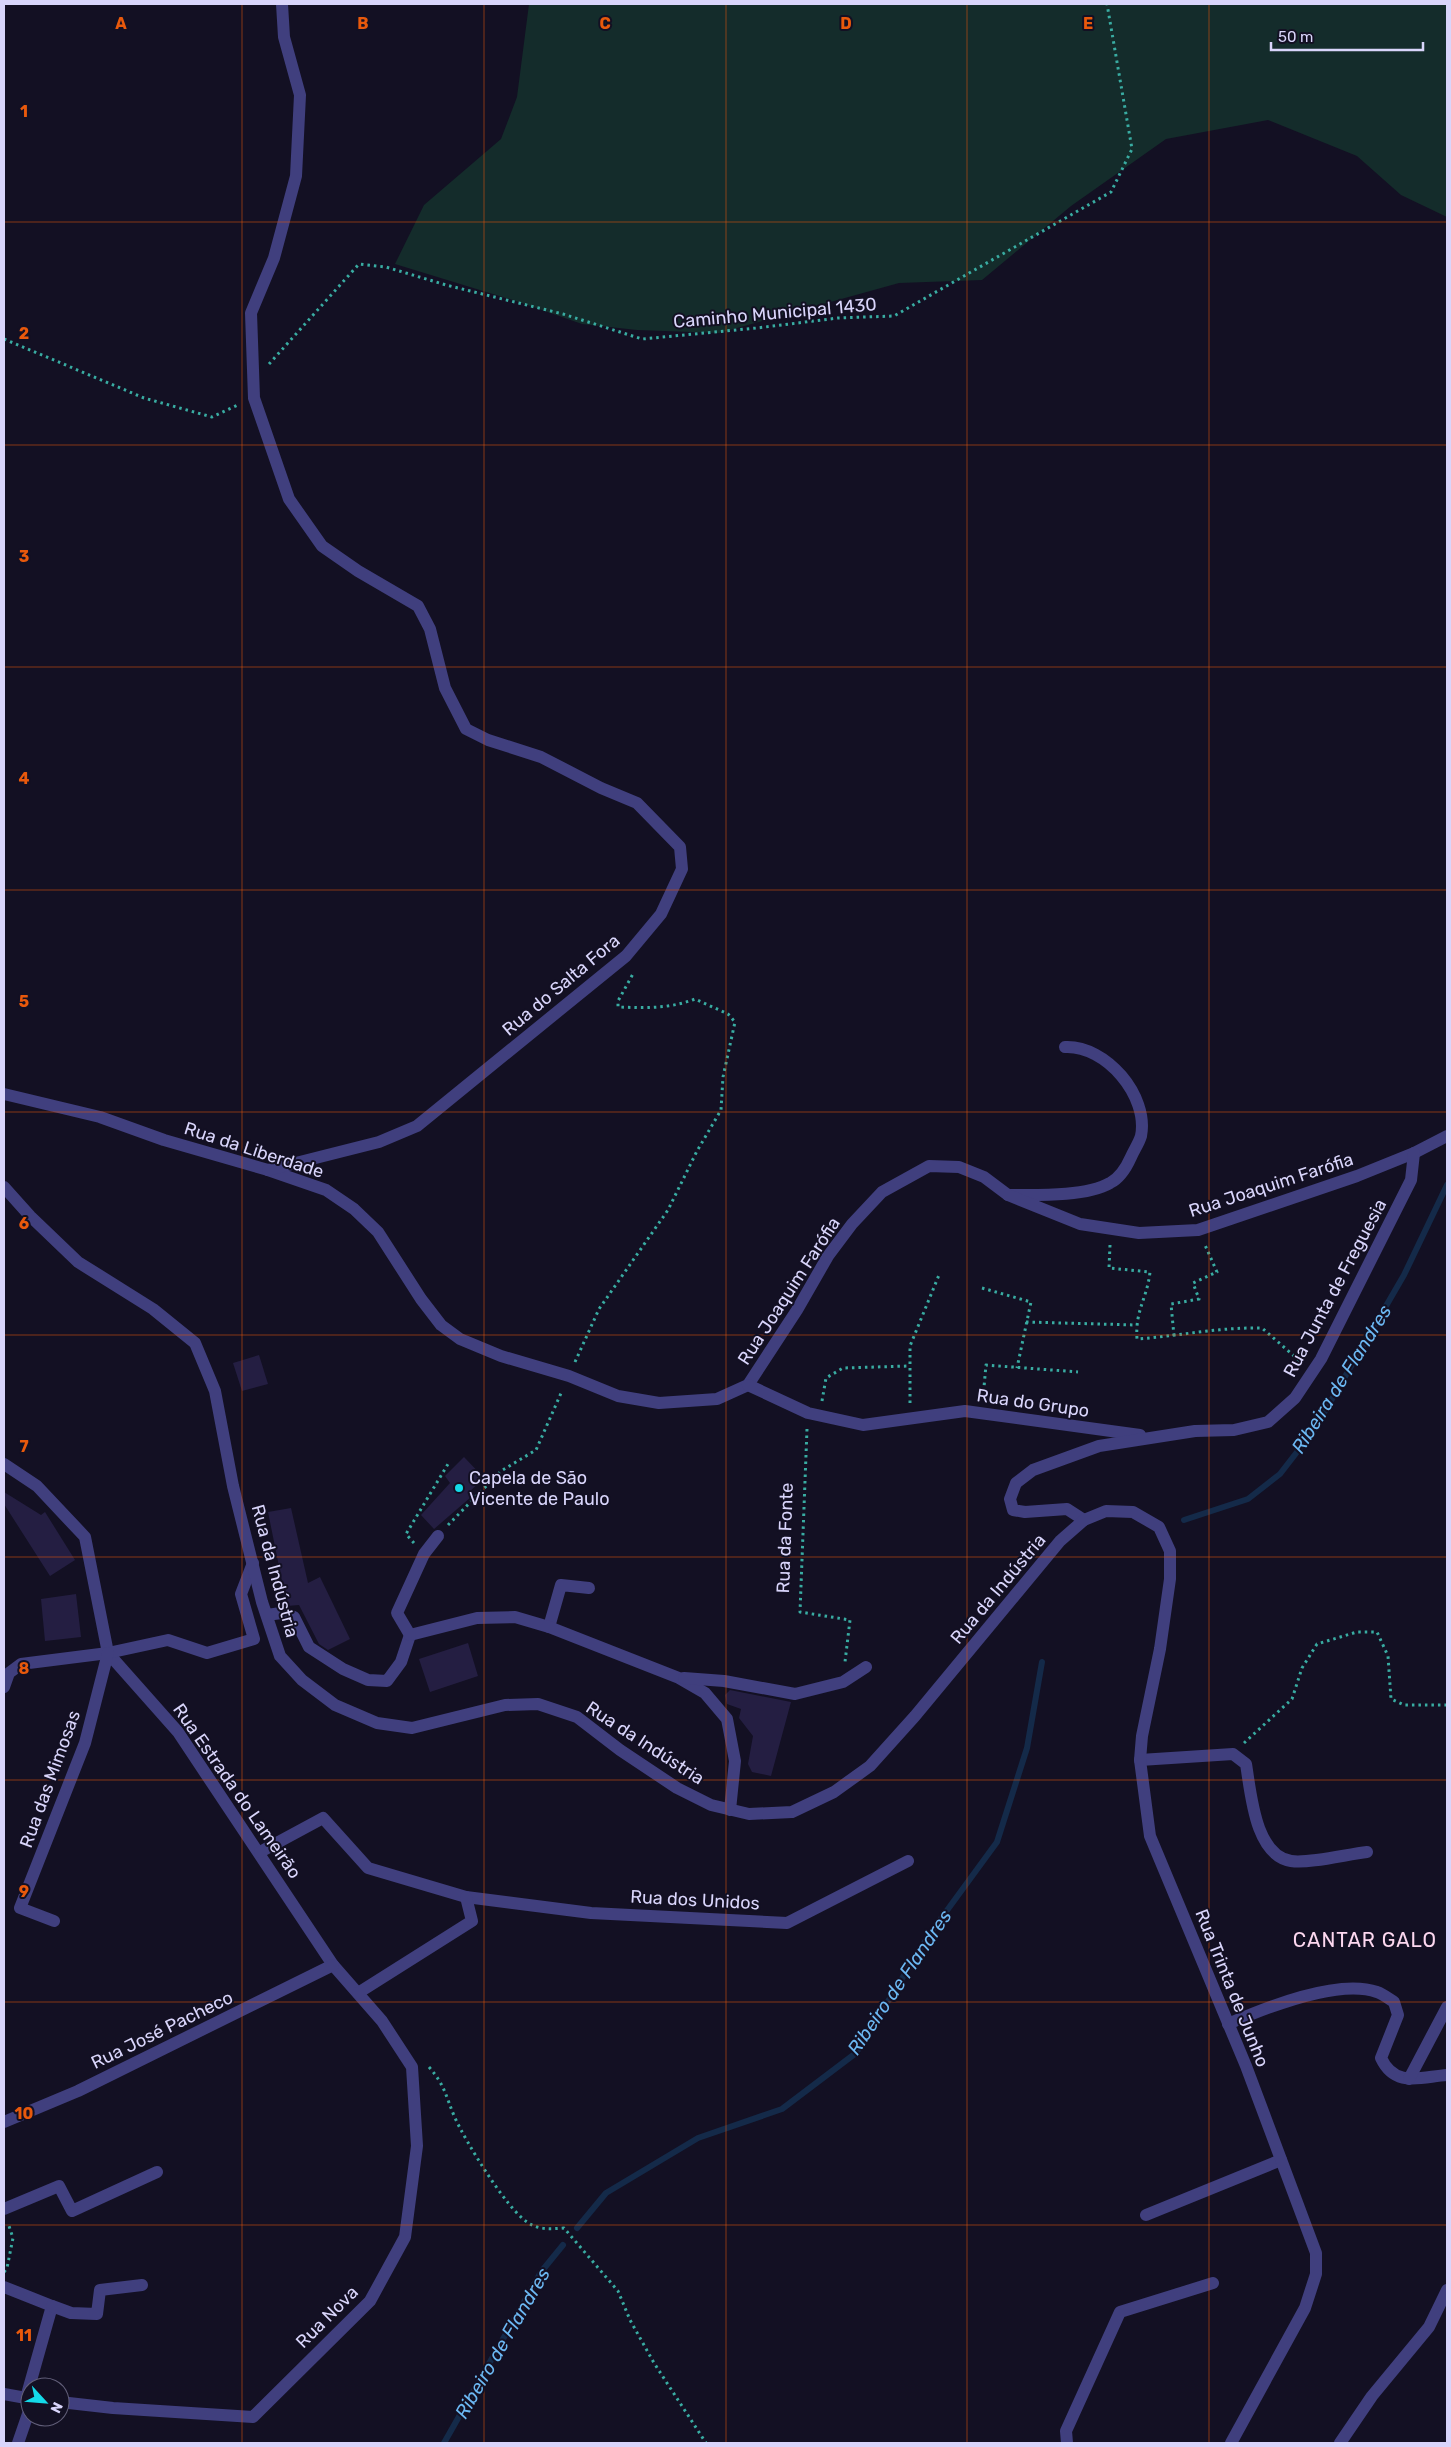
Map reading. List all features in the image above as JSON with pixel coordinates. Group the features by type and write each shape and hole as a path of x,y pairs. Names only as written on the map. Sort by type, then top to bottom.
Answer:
{"street":[{"name":"Rua do Salta Fora","path":"268,1170 379,1142 417,1126 626,956 661,914 682,869 680,847 637,803 601,788 541,757 488,740 466,729 445,688 430,628 418,606 358,571 322,546 289,499 254,398 251,314 274,258 296,176 300,96 284,37 282,4"},
{"path":"1008,1195 1081,1192 1110,1183 1126,1168 1141,1136 1140,1115 1131,1087 1120,1073 1105,1059 1074,1046 1065,1047"},
{"name":"Rua da Liberdade","path":"4,1094 100,1117 164,1140 268,1170 326,1190 354,1209 378,1232 421,1299 441,1325 460,1339 501,1356 569,1376 618,1396 659,1403 717,1399 748,1385"},
{"name":"Rua Joaquim Farófia","path":"748,1385 797,1310 828,1256 852,1224 882,1192 928,1166 959,1168 984,1177 1008,1195 1080,1224 1140,1233 1198,1230 1306,1194 1414,1154 1447,1136"},
{"name":"Rua Junta de Freguesia","path":"1084,1520 1067,1509 1025,1512 1013,1510 1010,1499 1016,1483 1033,1470 1099,1446 1152,1436 1195,1431 1234,1430 1268,1422 1295,1398 1322,1359 1358,1283 1386,1233 1411,1180 1414,1154"},
{"name":"Rua da Indústria","path":"4,1187 30,1216 78,1262 153,1309 195,1343 215,1390 233,1486 267,1615 280,1656 294,1673 334,1705 377,1723 412,1728 506,1705 538,1704 577,1717 620,1750 677,1788 711,1805 749,1814 792,1812 834,1792 870,1766 915,1716 1060,1541 1084,1520 1106,1511 1133,1512 1159,1527"},
{"name":"Rua do Grupo","path":"748,1385 808,1413 863,1425 965,1411 1152,1436"},
{"path":"4,1464 37,1486 84,1537 108,1654"},
{"name":"Rua Trinta de Junho","path":"1159,1527 1170,1551 1170,1580 1140,1760 1150,1836 1228,2024 1316,2253 1316,2274 1305,2308 1231,2443"},
{"path":"267,1615 281,1613 294,1618 309,1647 343,1669 368,1680 387,1681 401,1662 410,1635 397,1613 424,1554 438,1536"},
{"path":"4,1687 9,1673 21,1664 108,1654 168,1640 207,1653 254,1639 241,1594 253,1563"},
{"path":"548,1626 561,1585 589,1588"},
{"path":"410,1635 477,1618 515,1617 548,1626 679,1678 705,1693 728,1719 735,1761 730,1810"},
{"name":"Rua Estrada do Lameirão","path":"108,1654 178,1732 260,1852 333,1965 358,1993"},
{"name":"Rua das Mimosas","path":"54,1921 20,1908 85,1743 108,1654"},
{"path":"679,1678 724,1681 795,1694 843,1682 866,1667"},
{"path":"1140,1760 1233,1754 1246,1764 1254,1807 1265,1843 1277,1857 1293,1862 1368,1852"},
{"name":"Rua dos Unidos","path":"260,1852 323,1818 368,1868 466,1897 591,1913 788,1923 908,1861"},
{"path":"358,1993 472,1921 466,1897"},
{"name":"Rua José Pacheco","path":"4,2122 78,2091 333,1965"},
{"path":"1228,2024 1260,2010 1325,1991 1356,1989 1377,1992 1394,2002 1398,2015 1381,2058 1384,2066 1398,2078 1409,2079 1447,2075"},
{"name":"Rua Nova","path":"70,2403 113,2408 254,2417 370,2300 405,2237 417,2146 412,2067 382,2021 358,1993"},
{"path":"1409,2079 1447,2007"},
{"path":"1146,2215 1281,2160"},
{"path":"4,2209 59,2186 72,2211 157,2172"},
{"path":"1067,2443 1066,2431 1120,2312 1213,2283"},
{"path":"4,2287 71,2313 97,2314 100,2290 142,2286"},
{"path":"1340,2443 1372,2396 1429,2327 1447,2290"},
{"path":"34,2377 52,2306"},
{"path":"4,2394 20,2397"},
{"path":"18,2443 23,2427"}],"path":[{"name":"Caminho Municipal 1430","path":"268,366 359,264 386,267 446,285 563,314 642,339 838,318 894,316 1111,192 1132,149 1106,4"},
{"path":"4,339 144,398 212,417 254,398"},
{"path":"438,1536 501,1471 536,1450 599,1308 668,1210 697,1151 721,1110 723,1077 735,1022 728,1014 696,999 675,1006 618,1007 618,1001 642,958 636,944"},
{"path":"1110,1230 1109,1268 1150,1272 1148,1289 1138,1313 1136,1325 1137,1339 1229,1328 1262,1328 1313,1372"},
{"path":"1174,1336 1171,1304 1199,1299 1193,1282 1217,1272 1198,1230"},
{"path":"910,1418 910,1346 939,1275"},
{"path":"982,1288 1031,1302 1018,1368"},
{"path":"1026,1322 1136,1325"},
{"path":"982,1413 986,1365 1078,1372"},
{"path":"822,1416 822,1394 826,1378 843,1368 909,1366"},
{"name":"Rua da Fonte","path":"808,1413 800,1612 850,1620 843,1682"},
{"path":"424,1554 406,1534 448,1464"},
{"path":"1233,1754 1292,1699 1302,1668 1317,1644 1357,1632 1377,1632 1388,1656 1391,1698 1404,1705 1447,1705"},
{"path":"428,2066 442,2081 456,2119 468,2143 507,2203 527,2222 546,2230 564,2228 618,2291 630,2320 654,2363 706,2443"},
{"path":"4,2209 13,2238 7,2268 4,2272"}],"green space":[{"path":"529,4 1447,4 1447,217 1401,195 1357,156 1268,120 1166,139 1071,206 982,280 899,283 719,333 637,330 582,324 516,301 395,264 424,205 501,139 517,97"}],"building":[{"path":"259,1355 268,1384 242,1391 233,1363"},
{"name":"Capela de São Vicente de Paulo","path":"464,1457 484,1478 468,1493 471,1497 434,1529 421,1515 450,1483 445,1476"},
{"path":"4,1492 41,1515 45,1512 75,1560 50,1576 4,1504"},
{"path":"291,1508 308,1583 320,1577 350,1639 328,1650 319,1644 299,1605 287,1606 268,1512"},
{"path":"76,1594 81,1637 45,1641 41,1599"},
{"path":"468,1643 478,1676 430,1692 419,1659"},
{"path":"730,1690 791,1702 771,1776 752,1772 748,1764 753,1736 739,1718 741,1709 727,1704 725,1695"}],"waterway":[{"name":"Ribeira de Flandres","path":"1184,1520 1248,1499 1280,1474 1314,1430 1404,1275 1447,1185"},
{"name":"Ribeiro de Flandres","path":"577,2228 606,2193 698,2138 782,2109 856,2053 929,1935 997,1842 1027,1748 1042,1662"},
{"name":"Ribeiro de Flandres","path":"444,2443 541,2272 563,2245"}],"place":[{"name":"Capela de São Vicente de Paulo","path":"459,1488"}],"district":[{"name":"CANTAR GALO","path":"1365,1940"}]}
